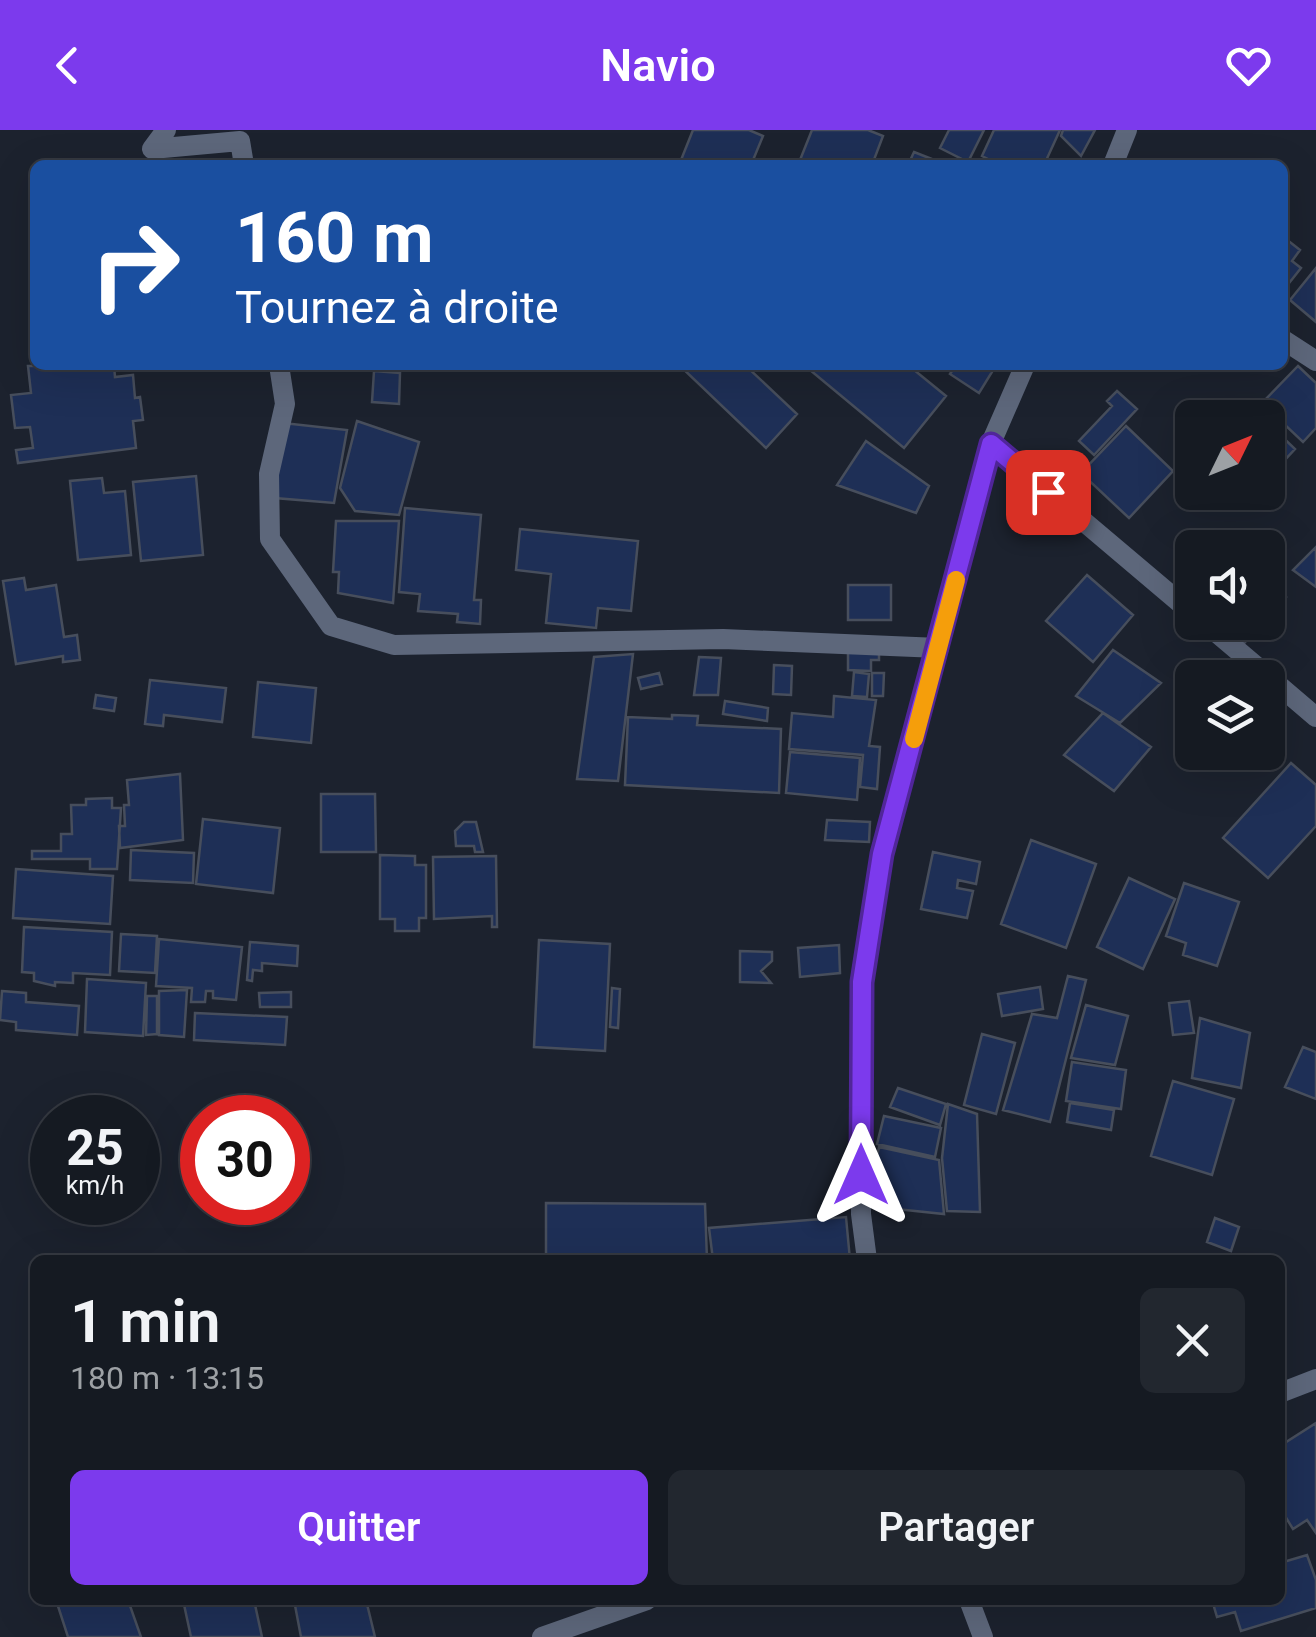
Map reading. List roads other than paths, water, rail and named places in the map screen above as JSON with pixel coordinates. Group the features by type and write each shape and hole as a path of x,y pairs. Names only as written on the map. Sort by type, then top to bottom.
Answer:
{"street":[{"path":"166,130 152,149 240,141 243,160"},
{"path":"1115,160 1128,130"},
{"path":"1288,343 1316,362"},
{"path":"280,370 285,404 269,474 270,540 331,626 394,645 723,639 939,648"},
{"path":"866,1255 861,1214 862,982 882,854 991,444 1024,370"},
{"path":"991,444 1175,599"},
{"path":"1225,640 1316,717"},
{"path":"1285,1391 1316,1379"},
{"path":"542,1637 633,1605"},
{"path":"970,1605 983,1637"}]}
